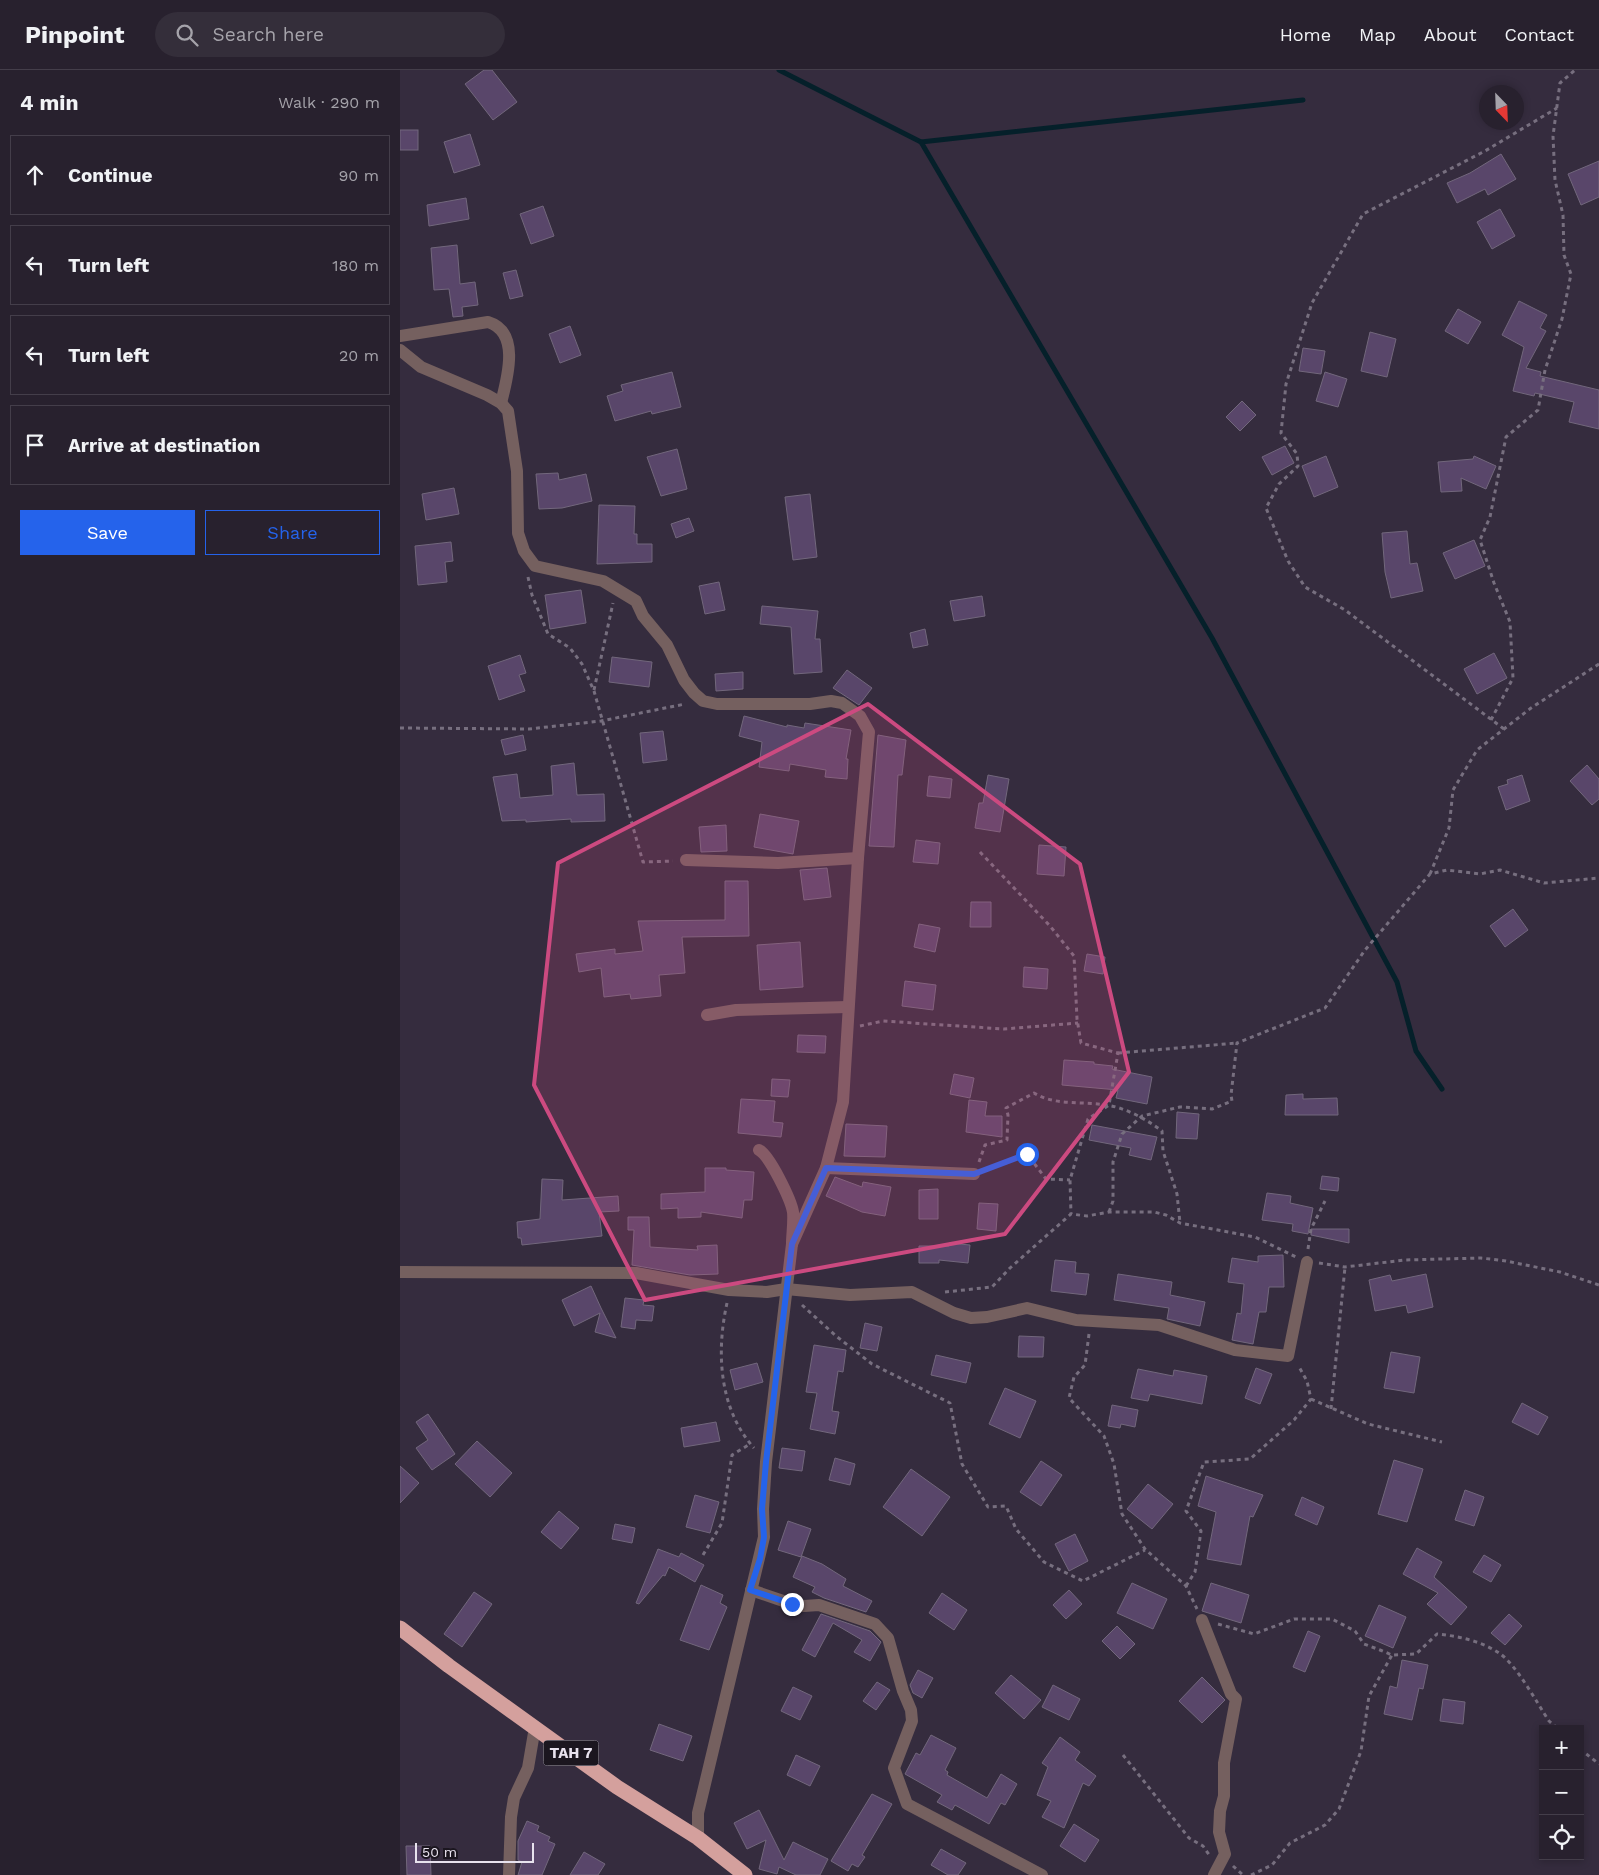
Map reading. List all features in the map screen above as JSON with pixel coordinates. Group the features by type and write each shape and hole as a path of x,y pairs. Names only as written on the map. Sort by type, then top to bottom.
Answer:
{"highway":[{"name":"TAH 7","path":"400,1628 449,1666 617,1787 698,1838 745,1875"}],"street":[{"path":"400,336 488,322 494,324 504,335 509,355 509,369 501,403"},
{"path":"400,350 421,367 501,403 508,411 517,471 518,533 527,556 535,566 593,579 616,588 636,601 643,616 667,646 684,680 703,701 717,704 810,704 831,701 842,703 860,716 869,732 870,742 858,858 843,1102 826,1168 792,1244"},
{"path":"686,860 778,863 858,858"},
{"path":"707,1015 736,1010 848,1007"},
{"path":"698,1838 698,1813 764,1537 762,1509 766,1462 792,1244 793,1211 772,1163 766,1154 759,1150"},
{"path":"826,1168 974,1174"},
{"path":"400,1272 636,1273 729,1290 767,1292 786,1289 850,1295 912,1292 954,1313 971,1318 987,1317 1027,1308 1065,1318 1159,1325 1235,1350 1288,1356 1307,1262"},
{"path":"750,1590 792,1604 804,1606 819,1605 875,1624 888,1638 902,1691 911,1710 912,1721 894,1768 907,1804 1042,1875"},
{"path":"1202,1620 1231,1694 1236,1699 1224,1763 1224,1796 1219,1832 1225,1854 1214,1875"},
{"path":"508,1875 511,1817 514,1798 528,1768 536,1727"}],"path":[{"path":"1491,720 1513,678 1510,622 1494,584 1480,540 1490,517 1506,437 1538,410 1544,370 1562,319 1571,274 1564,255 1562,215 1555,180 1553,136 1560,83 1576,70"},
{"path":"1504,729 1345,610 1305,586 1288,561 1266,508 1279,484 1298,466 1296,454 1281,433 1286,384 1307,317 1312,303 1363,214 1485,151 1557,108"},
{"path":"527,556 528,578 532,595 548,634 570,648 582,664 594,691 601,721 643,862 686,860"},
{"path":"594,691 616,588"},
{"path":"980,852 1050,926 1074,956 1081,1043 1118,1053 1237,1043 1325,1008 1365,950 1430,874 1449,828 1453,790 1477,750 1504,729 1599,664"},
{"path":"400,728 529,729 601,721 703,701"},
{"path":"1430,874 1447,870 1480,874 1500,870 1544,882 1599,878"},
{"path":"848,1034 858,1026 883,1021 1004,1030 1078,1023"},
{"path":"974,1174 985,1145 1007,1140 1008,1116 1006,1108 1034,1092 1042,1098 1056,1101 1109,1105 1132,1115 1142,1116 1180,1107 1212,1109 1232,1101 1231,1095 1237,1043"},
{"path":"1071,1214 1070,1180 1088,1119 1109,1105 1118,1053"},
{"path":"1109,1212 1113,1201 1113,1162 1122,1134 1142,1116"},
{"path":"1142,1116 1162,1131 1163,1151 1177,1194 1180,1223"},
{"path":"974,1174 1027,1154 1046,1179 1070,1180"},
{"path":"1307,1262 1311,1229 1325,1201"},
{"path":"938,1292 992,1287 1010,1268 1071,1214 1088,1216 1109,1212 1154,1212 1180,1223 1255,1237 1307,1262 1345,1267 1405,1260 1481,1258 1560,1272 1599,1284"},
{"path":"1330,1409 1345,1267"},
{"path":"786,1289 836,1336 872,1364 950,1402 962,1464 988,1508 1006,1506 1016,1529 1044,1562 1082,1581 1145,1549"},
{"path":"704,1555 722,1523 732,1455 750,1444 729,1408 721,1364 722,1324 729,1290"},
{"path":"1090,1320 1085,1365 1074,1377 1069,1398 1104,1436 1114,1464 1122,1514 1145,1549 1186,1586 1202,1620 1254,1634 1294,1619 1332,1620 1355,1631 1364,1644 1392,1655 1416,1654 1437,1634 1461,1637 1498,1652 1509,1662 1554,1725"},
{"path":"1288,1356 1302,1370 1307,1381 1311,1399 1330,1409 1368,1424 1442,1442"},
{"path":"1186,1586 1195,1572 1201,1531 1186,1511 1204,1462 1250,1459 1294,1420 1311,1399"},
{"path":"1250,1875 1272,1865 1290,1843 1325,1825 1339,1809 1361,1751 1369,1696 1392,1655"},
{"path":"1584,1752 1599,1764"},
{"path":"1123,1755 1189,1838 1204,1846 1212,1858 1223,1858 1243,1875"}],"highlighted area":[{"path":"868,704 1080,864 1129,1072 1005,1234 645,1300 534,1085 558,863"}],"building":[{"path":"484,70 492,70 517,102 493,120 465,84"},
{"path":"400,130 418,130 418,150 400,150"},
{"path":"470,134 480,165 454,173 444,142"},
{"path":"1501,154 1516,179 1488,195 1485,189 1457,203 1447,183 1470,173"},
{"path":"1599,161 1599,197 1581,205 1568,174"},
{"path":"466,198 469,219 429,226 427,205"},
{"path":"543,206 554,236 531,244 520,214"},
{"path":"1500,209 1515,236 1492,249 1477,222"},
{"path":"457,245 460,284 475,282 478,305 462,307 463,316 453,317 449,289 434,290 431,248"},
{"path":"516,270 523,296 510,299 503,273"},
{"path":"1519,301 1547,315 1540,328 1546,331 1526,368 1541,372 1540,376 1599,390 1599,429 1569,422 1574,402 1535,393 1534,396 1513,391 1524,347 1502,335"},
{"path":"1458,309 1481,322 1468,344 1445,331"},
{"path":"570,326 581,355 560,363 549,334"},
{"path":"1370,332 1396,339 1387,377 1361,371"},
{"path":"1303,348 1325,351 1321,374 1299,371"},
{"path":"672,372 681,407 652,414 651,411 615,421 607,396 623,391 621,385"},
{"path":"1325,372 1347,379 1338,407 1316,401"},
{"path":"1242,401 1256,415 1240,431 1226,417"},
{"path":"1285,446 1294,463 1272,475 1262,457"},
{"path":"677,449 687,489 661,496 647,457"},
{"path":"1326,456 1338,487 1314,497 1302,466"},
{"path":"1474,456 1496,466 1486,489 1461,478 1462,491 1441,492 1438,462 1473,459"},
{"path":"558,473 559,480 586,474 592,501 562,508 539,509 536,474"},
{"path":"454,488 459,514 426,520 422,494"},
{"path":"810,494 817,557 793,560 785,497"},
{"path":"599,505 635,506 634,534 637,534 637,544 652,544 652,562 597,564"},
{"path":"689,518 694,531 676,538 671,524"},
{"path":"1407,531 1410,564 1417,563 1423,591 1391,598 1385,572 1382,533"},
{"path":"1474,540 1485,566 1455,579 1443,553"},
{"path":"451,542 453,561 445,562 447,582 418,585 415,546"},
{"path":"719,582 725,610 705,614 699,586"},
{"path":"581,590 586,623 550,629 545,595"},
{"path":"982,596 985,616 954,621 950,601"},
{"path":"762,606 818,611 815,639 820,639 822,672 794,674 791,627 760,624"},
{"path":"925,629 928,645 913,648 910,633"},
{"path":"1494,653 1507,678 1477,694 1464,669"},
{"path":"520,655 526,673 519,675 525,691 499,700 488,666"},
{"path":"612,657 652,662 649,687 609,682"},
{"path":"847,670 872,688 859,705 833,688"},
{"path":"743,672 743,689 716,691 715,674"},
{"path":"744,716 787,727 787,725 804,728 805,723 851,730 846,759 848,759 847,779 825,777 826,770 790,764 789,771 759,767 762,742 739,736"},
{"path":"663,731 667,760 643,763 640,733"},
{"path":"523,735 526,750 505,755 501,740"},
{"path":"878,735 906,740 902,775 898,775 894,847 869,846"},
{"path":"574,763 577,795 604,794 605,821 571,822 571,819 526,822 526,820 502,821 493,777 517,774 520,798 553,795 551,766"},
{"path":"1587,765 1599,779 1599,799 1592,805 1570,781"},
{"path":"988,775 1009,779 1000,832 975,828 979,803 983,803"},
{"path":"1522,775 1530,801 1506,810 1498,787 1508,784 1507,780"},
{"path":"929,776 952,779 950,798 927,796"},
{"path":"760,814 799,821 793,854 754,847"},
{"path":"726,825 727,851 701,852 699,827"},
{"path":"916,840 940,843 938,864 913,862"},
{"path":"1039,845 1066,847 1064,876 1037,874"},
{"path":"827,868 831,897 804,900 800,870"},
{"path":"725,881 748,881 749,936 682,937 685,973 659,975 661,996 631,999 630,994 604,997 601,968 579,972 576,954 615,949 615,954 643,951 638,921 725,920"},
{"path":"971,902 991,902 991,927 970,927"},
{"path":"1513,909 1528,930 1505,947 1490,926"},
{"path":"919,924 940,928 935,952 914,947"},
{"path":"800,942 803,987 760,990 757,945"},
{"path":"1087,954 1105,957 1103,974 1084,971"},
{"path":"1024,967 1048,969 1047,989 1023,987"},
{"path":"905,981 936,985 933,1010 902,1006"},
{"path":"798,1035 826,1036 825,1053 797,1052"},
{"path":"1064,1060 1094,1062 1094,1064 1113,1066 1112,1069 1152,1077 1147,1104 1116,1098 1118,1090 1062,1085"},
{"path":"954,1074 974,1078 970,1098 950,1094"},
{"path":"772,1079 790,1080 788,1097 771,1096"},
{"path":"1303,1094 1303,1099 1337,1098 1338,1115 1285,1115 1286,1095"},
{"path":"741,1099 775,1101 773,1122 783,1123 781,1137 738,1133"},
{"path":"969,1100 987,1102 985,1116 1002,1116 1002,1137 966,1132"},
{"path":"1177,1112 1199,1114 1197,1139 1176,1138"},
{"path":"846,1124 887,1126 885,1157 844,1156"},
{"path":"1092,1125 1157,1137 1151,1160 1129,1155 1131,1148 1089,1140"},
{"path":"705,1168 726,1168 726,1170 754,1172 752,1200 744,1200 742,1218 701,1212 701,1217 678,1218 678,1208 661,1209 661,1194 705,1192"},
{"path":"1322,1176 1339,1178 1338,1191 1320,1189"},
{"path":"835,1177 862,1187 863,1182 891,1187 885,1216 862,1212 826,1196"},
{"path":"542,1179 563,1180 562,1200 618,1196 619,1211 599,1212 602,1236 522,1245 521,1238 518,1238 517,1222 540,1219"},
{"path":"938,1189 938,1219 919,1219 919,1190"},
{"path":"1267,1193 1291,1196 1290,1203 1313,1208 1308,1234 1292,1231 1293,1224 1262,1220"},
{"path":"979,1203 998,1204 996,1231 977,1229"},
{"path":"628,1217 649,1217 650,1247 698,1250 697,1246 717,1245 718,1274 690,1275 632,1265 634,1230 628,1230"},
{"path":"1311,1229 1349,1229 1349,1243 1311,1235"},
{"path":"949,1243 970,1245 968,1263 939,1260 939,1263 919,1263 919,1246 949,1246"},
{"path":"1283,1255 1284,1287 1269,1287 1266,1312 1259,1312 1253,1344 1232,1340 1237,1313 1241,1314 1244,1284 1228,1282 1232,1258 1258,1262 1258,1256"},
{"path":"1055,1260 1076,1262 1075,1273 1089,1274 1086,1295 1051,1291"},
{"path":"1118,1274 1172,1282 1170,1295 1205,1302 1200,1326 1167,1319 1169,1308 1114,1300"},
{"path":"1426,1274 1433,1307 1408,1313 1406,1305 1375,1311 1369,1280 1390,1275 1392,1281"},
{"path":"591,1286 616,1338 595,1332 600,1313 574,1326 562,1300"},
{"path":"625,1298 644,1300 643,1305 654,1306 652,1321 636,1320 635,1329 621,1327"},
{"path":"865,1323 882,1327 877,1351 860,1348"},
{"path":"1019,1336 1044,1337 1043,1357 1018,1357"},
{"path":"814,1345 846,1350 843,1372 838,1371 832,1411 839,1412 835,1434 810,1429 817,1393 806,1392"},
{"path":"1391,1352 1420,1357 1414,1393 1384,1388"},
{"path":"936,1355 971,1363 966,1383 931,1375"},
{"path":"757,1363 763,1382 735,1390 730,1370"},
{"path":"1256,1368 1272,1374 1260,1404 1245,1398"},
{"path":"1138,1369 1173,1376 1174,1370 1207,1376 1202,1404 1150,1394 1148,1401 1131,1398"},
{"path":"1005,1388 1036,1401 1020,1438 989,1424"},
{"path":"1522,1403 1548,1417 1538,1435 1512,1422"},
{"path":"1112,1405 1138,1410 1135,1427 1121,1424 1120,1428 1108,1426"},
{"path":"428,1414 455,1454 432,1470 416,1448 428,1440 416,1422"},
{"path":"716,1422 720,1441 684,1447 681,1428"},
{"path":"477,1441 512,1473 490,1497 455,1464"},
{"path":"782,1448 805,1451 802,1471 779,1468"},
{"path":"835,1458 855,1464 850,1485 829,1480"},
{"path":"1394,1460 1423,1469 1407,1522 1378,1514"},
{"path":"1041,1461 1062,1475 1041,1506 1020,1492"},
{"path":"400,1466 419,1483 400,1503"},
{"path":"911,1469 950,1497 922,1536 883,1507"},
{"path":"1206,1476 1263,1495 1253,1517 1250,1516 1241,1565 1207,1559 1216,1512 1198,1506"},
{"path":"1148,1484 1173,1504 1152,1529 1127,1509"},
{"path":"1465,1490 1484,1497 1474,1526 1455,1520"},
{"path":"695,1495 719,1502 710,1533 686,1527"},
{"path":"1302,1497 1324,1507 1317,1525 1295,1515"},
{"path":"559,1511 579,1528 561,1549 541,1532"},
{"path":"788,1521 811,1529 801,1557 778,1550"},
{"path":"615,1524 635,1528 632,1543 612,1539"},
{"path":"1075,1534 1088,1561 1069,1571 1055,1544"},
{"path":"1417,1548 1442,1562 1434,1577 1467,1607 1451,1625 1427,1604 1438,1593 1403,1574"},
{"path":"658,1549 679,1557 681,1553 704,1565 695,1582 669,1567 665,1576 663,1575 639,1604 636,1603"},
{"path":"1484,1555 1501,1565 1491,1582 1473,1572"},
{"path":"802,1556 822,1564 846,1579 843,1586 872,1601 866,1612 824,1598 812,1592 815,1587 793,1577"},
{"path":"1132,1583 1167,1599 1153,1629 1117,1613"},
{"path":"1211,1583 1249,1595 1241,1623 1202,1611"},
{"path":"701,1585 723,1595 720,1603 727,1607 709,1650 680,1640"},
{"path":"1069,1590 1082,1604 1066,1619 1053,1605"},
{"path":"474,1592 492,1604 462,1647 444,1634"},
{"path":"942,1593 967,1610 954,1630 929,1613"},
{"path":"1379,1605 1406,1617 1393,1648 1365,1636"},
{"path":"821,1614 870,1631 881,1642 870,1661 854,1652 862,1640 833,1623 815,1657 802,1650"},
{"path":"1509,1614 1522,1626 1505,1645 1491,1633"},
{"path":"1117,1626 1135,1644 1120,1659 1102,1641"},
{"path":"1308,1631 1320,1636 1305,1672 1293,1667"},
{"path":"1402,1660 1428,1665 1423,1689 1419,1688 1412,1720 1384,1714 1390,1686 1397,1688"},
{"path":"918,1670 933,1678 922,1698 913,1693 910,1685"},
{"path":"1011,1675 1041,1700 1024,1719 995,1693"},
{"path":"1202,1677 1225,1700 1202,1723 1179,1701"},
{"path":"877,1682 890,1690 876,1710 863,1701"},
{"path":"1053,1685 1080,1699 1069,1720 1042,1707"},
{"path":"793,1687 812,1696 800,1720 781,1711"},
{"path":"1443,1699 1465,1702 1463,1724 1440,1721"},
{"path":"659,1724 692,1736 683,1761 650,1750"},
{"path":"931,1735 956,1748 945,1770 948,1772 947,1775 987,1798 1001,1774 1017,1784 1005,1805 1001,1803 989,1824 955,1805 952,1810 937,1802 942,1795 905,1774 916,1753 920,1755"},
{"path":"1060,1737 1080,1752 1075,1760 1096,1776 1089,1786 1083,1783 1064,1828 1042,1817 1051,1801 1037,1795 1048,1767 1042,1763"},
{"path":"796,1755 820,1766 810,1786 787,1775"},
{"path":"872,1794 892,1804 862,1855 865,1857 858,1867 852,1864 848,1871 831,1861"},
{"path":"759,1810 784,1860 793,1842 828,1859 820,1875 796,1875 779,1867 777,1874 759,1869 766,1840 747,1849 734,1823"},
{"path":"527,1821 539,1826 537,1831 550,1837 548,1841 555,1844 542,1875 518,1875 522,1862 518,1860 518,1841"},
{"path":"1074,1824 1099,1840 1085,1862 1060,1846"},
{"path":"406,1846 430,1846 431,1875 407,1875"},
{"path":"941,1849 966,1863 958,1875 948,1875 931,1865"},
{"path":"584,1852 605,1864 598,1875 570,1875"}],"waterway":[{"path":"779,70 921,142 1303,100"},
{"path":"921,142 1212,638 1397,982 1416,1051 1442,1089"}],"route":[{"path":"792,1604 750,1590 760,1559 764,1537 763,1489 792,1244 826,1168 974,1174 1027,1154"}]}
